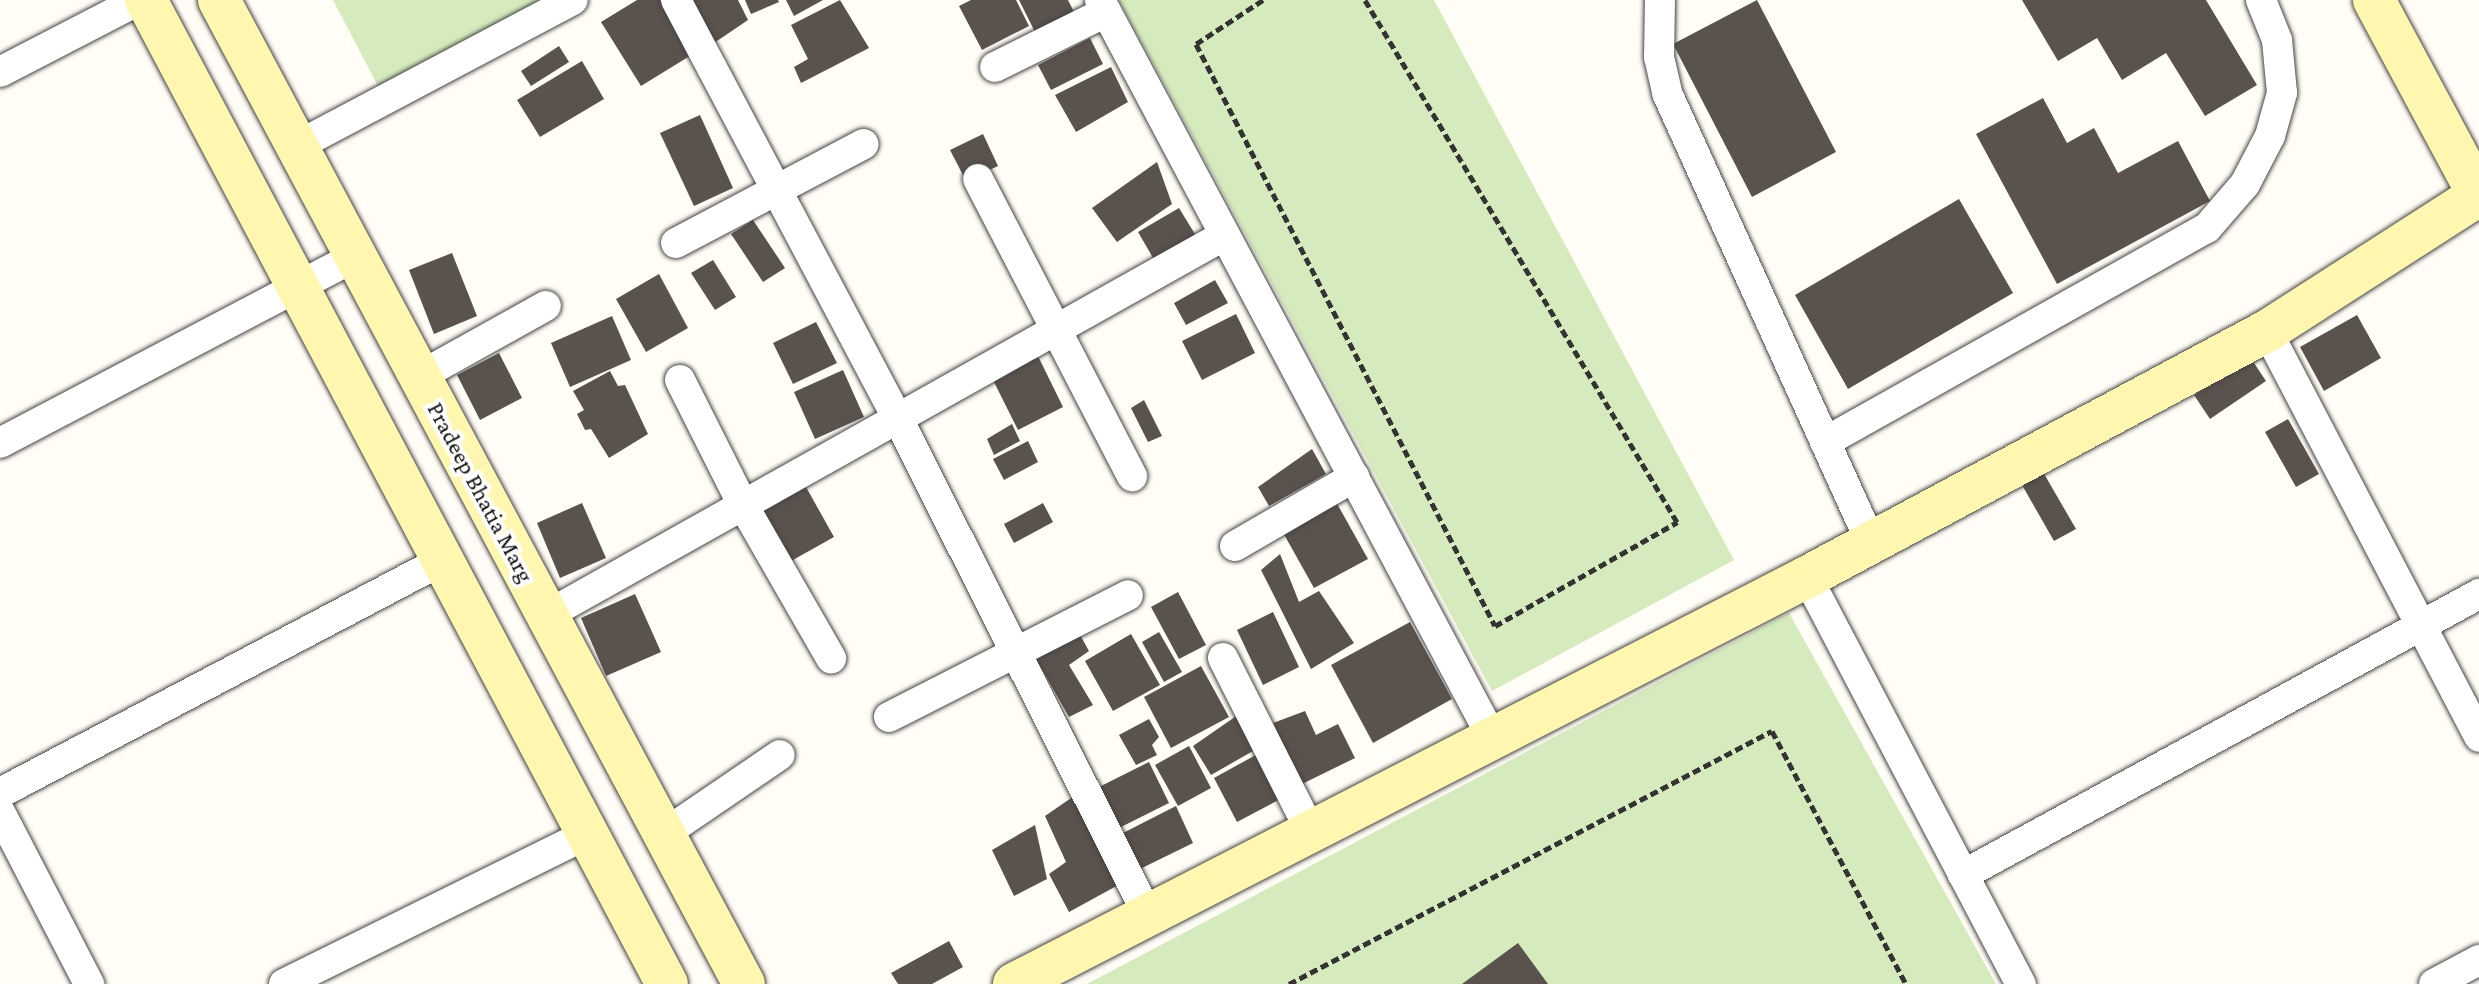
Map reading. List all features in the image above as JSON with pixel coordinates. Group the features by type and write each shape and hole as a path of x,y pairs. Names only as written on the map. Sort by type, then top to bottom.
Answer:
{"street":[{"path":"0,72 139,0"},
{"path":"146,0 667,984"},
{"name":"Pradeep Bhatia Marg","path":"219,0 744,984"},
{"path":"297,146 573,0"},
{"path":"676,0 898,419 1012,654 1148,915"},
{"path":"1660,0 1659,57 1667,93 1871,543"},
{"path":"1825,442 2207,228 2245,184 2270,136 2282,93 2277,40 2261,0"},
{"path":"1014,984 1807,577 2267,331 2479,196 2374,0"},
{"path":"995,67 1103,6 1493,739"},
{"path":"676,243 864,144"},
{"path":"978,179 1132,476"},
{"path":"547,615 1225,235"},
{"path":"0,443 355,257"},
{"path":"420,376 546,306"},
{"path":"2267,331 2479,737"},
{"path":"680,380 743,505 831,658"},
{"path":"1235,546 1354,477"},
{"path":"0,793 443,560"},
{"path":"1807,577 2021,984"},
{"path":"1963,875 2479,594"},
{"path":"889,717 1128,595"},
{"path":"1223,658 1311,832"},
{"path":"664,834 780,755"},
{"path":"0,812 89,984"},
{"path":"284,984 588,834"},
{"path":"2434,984 2479,960"}],"path":[{"path":"1263,0 1196,44 1495,626 1677,522 1365,0"},
{"path":"1289,984 1772,731 1906,984"}],"green space":[{"path":"333,0 549,0 380,90"},
{"path":"1119,0 1434,0 1734,560 1492,691"},
{"path":"1789,613 1996,984 1087,984"}],"building":[{"path":"637,0 660,0 693,54 641,86 601,22"},
{"path":"693,0 738,0 748,20 714,43"},
{"path":"745,0 778,0 779,2 751,14"},
{"path":"786,0 823,0 794,16"},
{"path":"840,0 869,48 801,83 794,67 808,59 791,25"},
{"path":"971,0 1016,0 1029,26 982,50 959,6"},
{"path":"1019,0 1068,0 1074,12 1035,32"},
{"path":"1757,0 1836,152 1752,197 1673,44"},
{"path":"2022,0 2206,0 2257,85 2205,116 2166,53 2122,80 2097,38 2058,61"},
{"path":"1090,38 1103,64 1051,90 1038,65"},
{"path":"559,46 569,62 531,86 521,71"},
{"path":"582,61 604,99 540,137 517,100"},
{"path":"1111,67 1128,102 1076,132 1055,95"},
{"path":"2043,98 2067,143 2094,128 2118,173 2178,141 2210,201 2057,284 1976,134"},
{"path":"700,115 733,188 694,206 660,133"},
{"path":"983,134 998,166 966,181 950,150"},
{"path":"1157,162 1172,204 1117,242 1092,208"},
{"path":"1959,199 2013,293 1848,389 1795,295"},
{"path":"1179,208 1198,239 1156,263 1138,232"},
{"path":"753,220 785,268 763,282 731,234"},
{"path":"452,253 477,316 434,334 409,270"},
{"path":"713,260 736,297 715,310 691,273"},
{"path":"659,274 688,328 646,352 616,299"},
{"path":"1215,280 1228,303 1186,325 1174,303"},
{"path":"1236,314 1255,353 1202,380 1182,341"},
{"path":"2357,315 2381,358 2324,391 2300,347"},
{"path":"612,316 631,360 570,387 551,343"},
{"path":"816,322 837,363 793,384 773,343"},
{"path":"1036,352 1063,407 1018,430 991,376"},
{"path":"499,353 522,398 480,420 457,375"},
{"path":"2250,357 2266,381 2210,419 2194,395"},
{"path":"843,370 864,417 815,439 794,392"},
{"path":"610,371 618,386 625,385 648,434 609,458 591,429 585,430 577,414 584,410 573,391"},
{"path":"1144,400 1162,436 1148,442 1131,408"},
{"path":"2288,419 2319,474 2296,487 2265,432"},
{"path":"1012,424 1020,441 994,455 987,439"},
{"path":"1028,441 1038,462 1004,480 993,459"},
{"path":"1312,449 1326,474 1269,506 1258,487"},
{"path":"2043,472 2076,529 2054,541 2022,485"},
{"path":"806,487 834,537 784,565 757,515"},
{"path":"1335,500 1368,559 1314,588 1281,529"},
{"path":"582,503 606,558 560,578 537,523"},
{"path":"1043,503 1053,522 1014,543 1004,524"},
{"path":"1280,554 1299,602 1319,591 1354,643 1311,669 1261,570"},
{"path":"1178,592 1206,645 1179,659 1151,607"},
{"path":"635,594 661,652 606,676 581,618"},
{"path":"1273,612 1299,667 1263,685 1237,630"},
{"path":"1410,622 1452,699 1373,743 1331,665"},
{"path":"1159,632 1182,672 1164,682 1142,642"},
{"path":"1079,633 1089,651 1069,665 1093,705 1069,717 1036,659"},
{"path":"1131,634 1160,685 1113,711 1085,661"},
{"path":"1201,666 1229,717 1171,748 1144,697"},
{"path":"1245,710 1260,747 1211,775 1193,746"},
{"path":"1305,711 1316,735 1338,724 1355,758 1302,784 1273,723"},
{"path":"1149,719 1159,737 1152,745 1157,755 1136,765 1119,735"},
{"path":"1189,746 1211,788 1178,806 1155,765"},
{"path":"1263,751 1286,796 1237,822 1214,778"},
{"path":"1149,762 1169,803 1115,830 1095,789"},
{"path":"1077,794 1122,883 1069,912 1049,874 1066,862 1045,816"},
{"path":"1176,806 1193,843 1140,869 1123,833"},
{"path":"1035,825 1047,879 1014,896 992,850"},
{"path":"949,941 963,967 932,984 898,984 891,973"},
{"path":"1518,943 1548,984 1462,984"}]}
